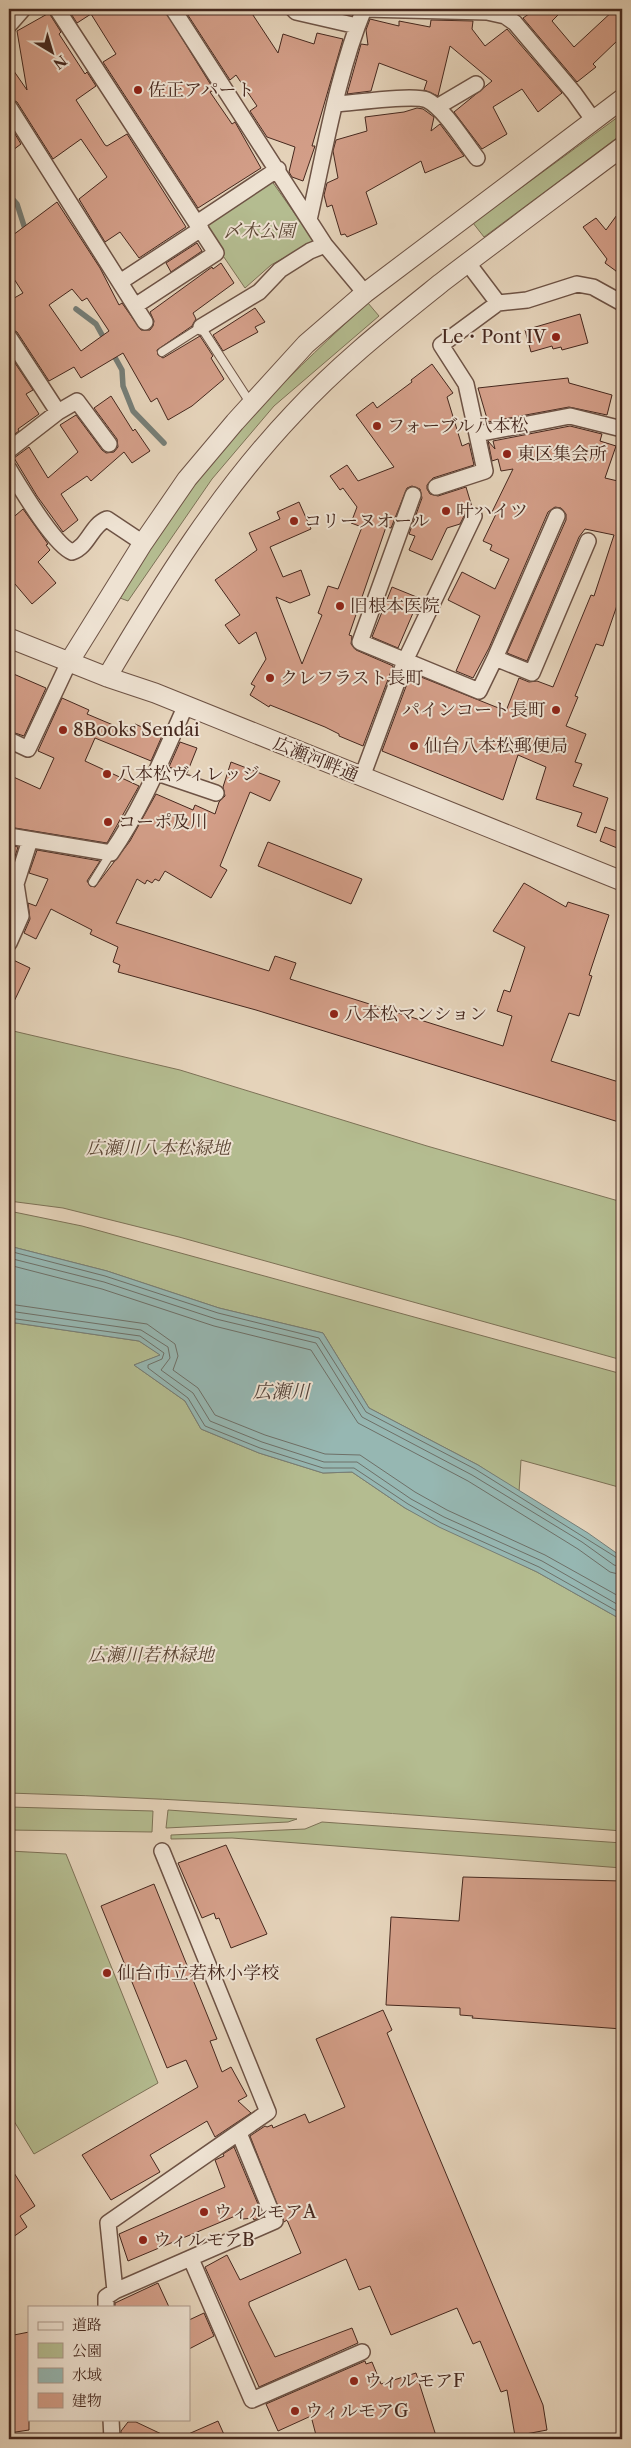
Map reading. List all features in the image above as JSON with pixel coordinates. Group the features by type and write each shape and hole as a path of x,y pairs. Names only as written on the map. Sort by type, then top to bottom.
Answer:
{"street":[{"path":"9,25 23,9"},
{"path":"56,9 216,253 135,306"},
{"path":"173,9 278,169 325,245 365,293"},
{"path":"293,9 296,12 356,26"},
{"path":"309,220 356,26 364,9 488,12 505,16 514,23 556,72 594,120"},
{"path":"437,107 476,84"},
{"path":"336,104 412,98 426,100 437,107 478,158"},
{"path":"9,740 28,749 69,662 143,543 188,479 251,404 306,344 365,293 622,99"},
{"path":"9,107 145,322"},
{"path":"106,677 204,521 254,458 294,413 340,366 390,323 467,262 622,146"},
{"path":"120,282 278,169"},
{"path":"201,327 259,292 280,270 310,251 325,245"},
{"path":"467,262 498,303"},
{"path":"436,487 485,471 466,384 441,345 498,303 526,300 576,284 584,284 622,303"},
{"path":"9,337 58,412"},
{"path":"9,450 58,412 77,401 109,444"},
{"path":"477,434 570,416 622,429"},
{"path":"9,469 45,524 66,550 72,552 78,550 96,526 107,519 143,543"},
{"path":"413,495 360,642 479,691 557,516"},
{"path":"362,778 405,661 474,516"},
{"path":"495,658 532,673 588,541"},
{"name":"広瀬河畔通","path":"9,638 106,677 155,693 362,778 622,881"},
{"path":"9,836 111,853 125,832 156,773 186,706"},
{"path":"156,773 216,793"},
{"path":"9,943 21,916 16,884 30,840"},
{"path":"115,2292 108,2223 268,2112 162,1851"},
{"path":"106,2306 106,2297 115,2292 275,2221 239,2133"},
{"path":"191,2259 252,2400 362,2352"},
{"path":"111,2420 112,2439"}],"lane":[{"path":"162,352 201,327 251,404"},
{"path":"94,882 111,853"}],"green space":[{"path":"622,114 622,134 484,237 473,223"},
{"name":"〆木公園","path":"271,180 314,241 271,265 245,288 202,225"},
{"path":"368,303 379,316 274,406 212,479 128,601 120,598 170,517 214,459 288,378"},
{"name":"広瀬川八本松緑地","path":"9,1030 180,1070 427,1146 622,1202 622,1360 179,1237 63,1208 9,1201"},
{"path":"9,1211 82,1226 622,1374 622,1488 521,1460 519,1492 478,1465 369,1408 323,1333 219,1308 107,1271 9,1246"},
{"name":"広瀬川若林緑地","path":"9,1322 139,1341 161,1355 134,1365 185,1401 201,1429 259,1453 323,1473 352,1472 405,1508 537,1572 622,1620 622,1831 239,1803 9,1793"},
{"path":"9,1807 153,1811 152,1832 9,1830"},
{"path":"168,1810 297,1819 288,1822 166,1828"},
{"path":"322,1822 622,1843 622,1868 232,1838 171,1839 171,1835 305,1829"},
{"path":"9,1851 66,1854 158,2083 34,2154 9,2113"}],"water":[{"name":"広瀬川","path":"9,1246 107,1271 219,1308 323,1333 369,1408 478,1465 588,1533 622,1557 622,1620 537,1572 439,1527 405,1508 352,1472 323,1473 259,1453 201,1429 185,1401 134,1365 160,1355 139,1341 9,1322"}],"building":[{"path":"68,9 164,9 214,90 210,92 232,124 235,122 261,168 198,208 103,62 116,54 91,14 77,23"},
{"path":"184,9 249,9 278,53 283,34 314,44 317,33 343,39 312,146 315,146 303,181 292,177 289,172 295,147 267,137 250,111 257,106 236,75 230,80"},
{"path":"536,9 564,9 552,21 574,47 615,9 620,9 618,40 593,64 596,67 577,82 523,18"},
{"path":"49,13 61,32 59,34 85,74 87,72 96,86 76,100 105,145 107,146 127,134 186,227 139,258 120,232 105,242 79,199 107,177 81,139 53,159 17,102 9,98 9,64 27,90 17,31"},
{"path":"370,19 399,26 399,21 430,27 431,20 473,21 472,29 485,46 507,29 562,93 538,112 522,89 493,107 507,134 482,149 454,112 492,81 450,46 438,96 424,90 427,81 379,63 371,91 347,94 361,44 368,45 366,30"},
{"path":"417,108 423,109 434,117 431,131 440,124 464,156 425,173 421,161 366,192 377,224 347,237 345,234 341,235 332,205 327,207 324,195 327,183 338,178 333,151 336,140 367,131 365,117 404,112"},
{"path":"9,124 21,144 9,153"},
{"path":"57,202 100,268 119,305 122,303 141,330 150,330 153,326 154,321 150,312 212,267 213,269 221,263 234,283 193,313 196,319 192,326 157,350 158,355 163,358 200,336 213,356 211,358 224,379 192,406 168,420 157,398 151,402 123,353 81,378 74,367 49,381 17,332 9,328 9,301 23,293 9,271 9,238","holes":["72,289 82,301 87,298 109,331 81,351 49,305"]},
{"path":"622,208 622,280 616,271 605,263 607,259 583,227 596,218 606,230"},
{"path":"197,243 202,251 171,272 166,263"},
{"path":"255,308 265,322 255,327 258,332 223,351 213,335"},
{"name":"Le・Pont IV","path":"580,314 588,343 562,350 561,347 553,349 552,346 531,352 525,330"},
{"path":"9,354 33,390 26,394 39,414 9,438"},
{"path":"432,364 453,393 447,397 462,446 469,443 474,465 433,478 427,485 427,489 430,494 438,496 466,487 472,507 466,512 460,524 447,528 432,560 409,550 415,536 409,534 422,498 420,489 412,486 407,488 391,528 386,527 349,635 352,636 351,644 356,650 393,666 363,746 339,736 339,734 325,727 270,705 269,707 250,695 255,686 251,684 266,659 256,632 239,644 225,625 240,615 215,580 257,550 249,533 280,519 277,512 299,502 311,529 270,547 283,577 301,570 310,595 290,603 276,597 302,664 322,615 318,613 328,586 338,589 362,527 351,523 357,507 343,488 340,490 330,476 347,465 358,481 394,467 356,415 373,402 377,408 412,382 411,380"},
{"path":"568,378 569,383 612,395 607,415 569,407 488,422 478,388"},
{"path":"111,396 133,431 135,429 150,451 132,463 124,452 91,481 87,476 61,494 78,520 63,532 37,496 14,458 29,447 48,478 78,452 60,425 76,415 102,450 106,453 114,452 118,447 117,439 94,408"},
{"path":"570,426 602,434 600,441 616,446 605,478 622,482 622,591 603,646 596,644 575,696 578,697 566,726 586,734 575,762 582,764 573,786 608,798 596,833 577,826 582,813 536,799 546,767 518,755 503,800 382,751 411,673 506,711 519,678 529,682 537,681 553,687 591,595 594,596 614,535 585,529 579,537 527,661 507,653 566,520 566,514 561,508 555,507 548,512 489,648 473,678 456,671 480,616 448,600 462,572 495,589 509,559 490,550 492,545 483,541 497,512 491,514 513,469 501,471 498,459 492,461 488,441 495,449 493,441"},
{"path":"23,509 48,544 46,545 50,550 38,562 56,583 32,604 9,577 9,521"},
{"path":"392,587 424,600 417,614 413,613 398,648 372,637"},
{"path":"9,672 46,688 24,736 9,731"},
{"path":"62,698 89,710 87,714 132,733 135,724 162,736 151,761 95,738 85,761 139,786 107,843 9,827 9,775 40,789 54,758 38,751"},
{"path":"180,742 197,748 187,773 169,767"},
{"name":"八本松マンション","path":"231,762 280,781 270,801 250,792 220,866 227,870 211,898 165,871 159,881 155,879 152,883 147,880 145,884 137,879 116,923 269,971 275,956 296,963 290,979 503,1046 512,1016 497,1011 504,990 510,992 525,947 493,931 524,883 566,907 568,902 609,915 589,975 592,976 579,1016 569,1013 551,1061 622,1083 622,1123 256,1010 118,972 120,965 113,962 118,947 90,934 92,930 51,909 36,939 24,933 30,919 28,903 36,906 48,879 29,873 37,850 100,861 87,881 90,886 95,887 130,841 156,794 193,810 195,805 215,814 219,802 225,796 223,787"},
{"path":"605,827 622,833 622,850 600,841"},
{"path":"268,842 362,879 351,904 258,866"},
{"path":"9,845 18,847 12,866 9,865"},
{"path":"9,958 30,968 9,1012"},
{"path":"226,1845 267,1934 231,1948 219,1918 216,1919 214,1913 202,1918 178,1863"},
{"path":"463,1877 622,1881 622,2029 472,2018 473,2016 460,2015 460,2008 386,2005 391,1917 459,1921"},
{"path":"154,1884 217,2039 210,2041 222,2072 231,2067 247,2096 238,2101 251,2113 215,2137 207,2121 150,2155 160,2172 111,2200 82,2155 198,2087 186,2060 167,2068 101,1906"},
{"path":"383,2010 392,2030 387,2033 543,2405 547,2430 515,2436 507,2390 501,2392 480,2341 473,2344 457,2308 391,2335 370,2286 359,2290 346,2259 249,2302 249,2305 275,2357 352,2328 358,2343 259,2387 205,2267 227,2255 240,2280 301,2253 287,2220 284,2222 250,2136 265,2126 272,2125 273,2128 305,2114 309,2123 345,2107 316,2039"},
{"path":"234,2147 263,2216 254,2220 253,2218 243,2219 240,2214 128,2261 119,2234 225,2187 215,2160 224,2156 223,2154"},
{"path":"9,2165 35,2206 20,2216 27,2227 9,2240"},
{"path":"158,2283 169,2306 115,2306 115,2303"},
{"path":"204,2313 214,2336 190,2348 190,2320"},
{"path":"28,2332 29,2430 9,2433 9,2336"},
{"path":"365,2361 366,2364 372,2362 381,2384 416,2373 437,2439 317,2439 311,2416 278,2431 266,2404"},
{"path":"218,2421 226,2439 177,2439"},
{"path":"128,2422 136,2422 172,2439 121,2439 121,2431"}],"waterway":[{"path":"9,195 17,204 26,232"},
{"path":"76,309 96,324 106,342"},
{"path":"112,352 122,370 123,386 133,411 164,443"}],"place":[{"name":"佐正アパート","path":"138,90"},
{"name":"Le・Pont IV","path":"556,337"},
{"name":"フォーブル八本松","path":"377,426"},
{"name":"東区集会所","path":"507,454"},
{"name":"叶ハイツ","path":"446,511"},
{"name":"コリーヌオール","path":"294,521"},
{"name":"旧根本医院","path":"340,606"},
{"name":"クレフラスト長町","path":"270,678"},
{"name":"パインコート長町","path":"556,710"},
{"name":"8Books Sendai","path":"63,730"},
{"name":"仙台八本松郵便局","path":"414,746"},
{"name":"八本松ヴィレッジ","path":"107,774"},
{"name":"コーポ及川","path":"108,822"},
{"name":"八本松マンション","path":"334,1014"},
{"name":"仙台市立若林小学校","path":"107,1973"},
{"name":"ウィルモアA","path":"204,2212"},
{"name":"ウィルモアB","path":"143,2240"},
{"name":"ウィルモアF","path":"354,2381"},
{"name":"ウィルモアG","path":"295,2411"}]}
